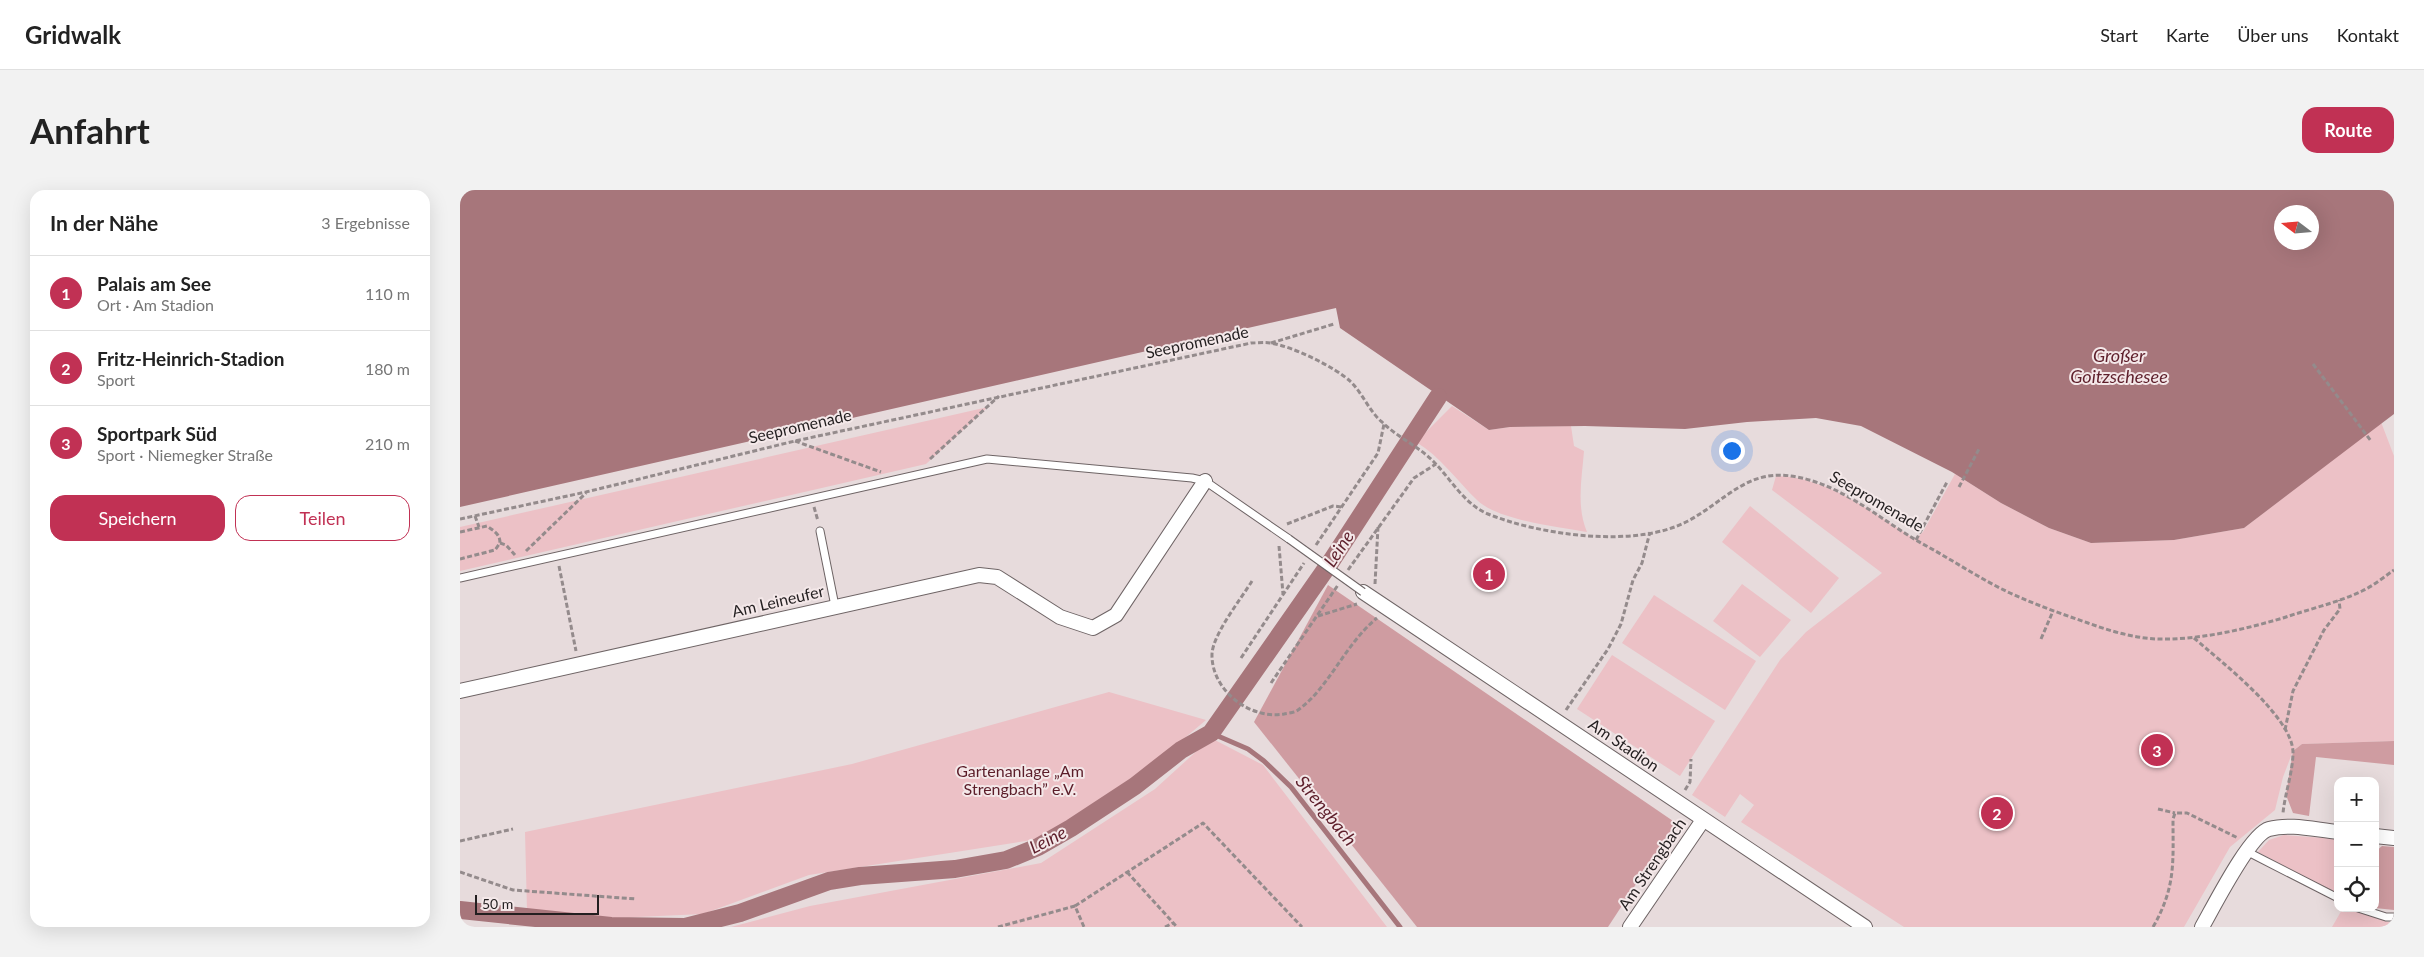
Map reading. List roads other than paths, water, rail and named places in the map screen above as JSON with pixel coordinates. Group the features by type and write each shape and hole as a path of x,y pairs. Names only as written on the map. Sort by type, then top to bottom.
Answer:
{"street":[{"name":"Am Leineufer","path":"460,691 979,575 997,577 1060,617 1093,628 1116,615 1205,481"},
{"name":"Am Stadion","path":"1363,592 1865,927"},
{"name":"Am Strengbach","path":"1630,927 1703,820"},
{"path":"2202,927 2246,851 2255,838 2266,829 2282,826 2334,832"},
{"path":"2379,836 2394,838"}],"lane":[{"path":"460,578 519,562 987,459 1192,478 1205,481 1289,538 1363,592"},
{"path":"820,531 835,606"},
{"path":"2246,851 2334,896"},
{"path":"2370,912 2386,917 2394,917"}],"water":[{"name":"Großer Goitzschesee","path":"460,190 2394,190 2394,414 2244,528 2174,540 2091,543 2049,528 2001,503 1952,472 1861,426 1816,418 1747,422 1685,429 1585,426 1510,427 1489,430 1340,328 1336,308 460,507"}],"waterway":[{"name":"Leine","path":"460,910 611,926 685,927 740,913 829,881 860,876 955,869 1006,860 1038,847 1135,786 1181,750 1211,733 1330,563 1438,397"},
{"name":"Strengbach","path":"1211,733 1248,749 1264,761 1291,787 1400,927"}],"place":[{"name":"Palais am See","path":"1489,574"},
{"name":"Sportpark Süd","path":"2157,750"},
{"name":"Fritz-Heinrich-Stadion","path":"1997,813"}],"park label":[{"name":"Gartenanlage „Am Strengbach” e.V.","path":"1020,780"}]}
